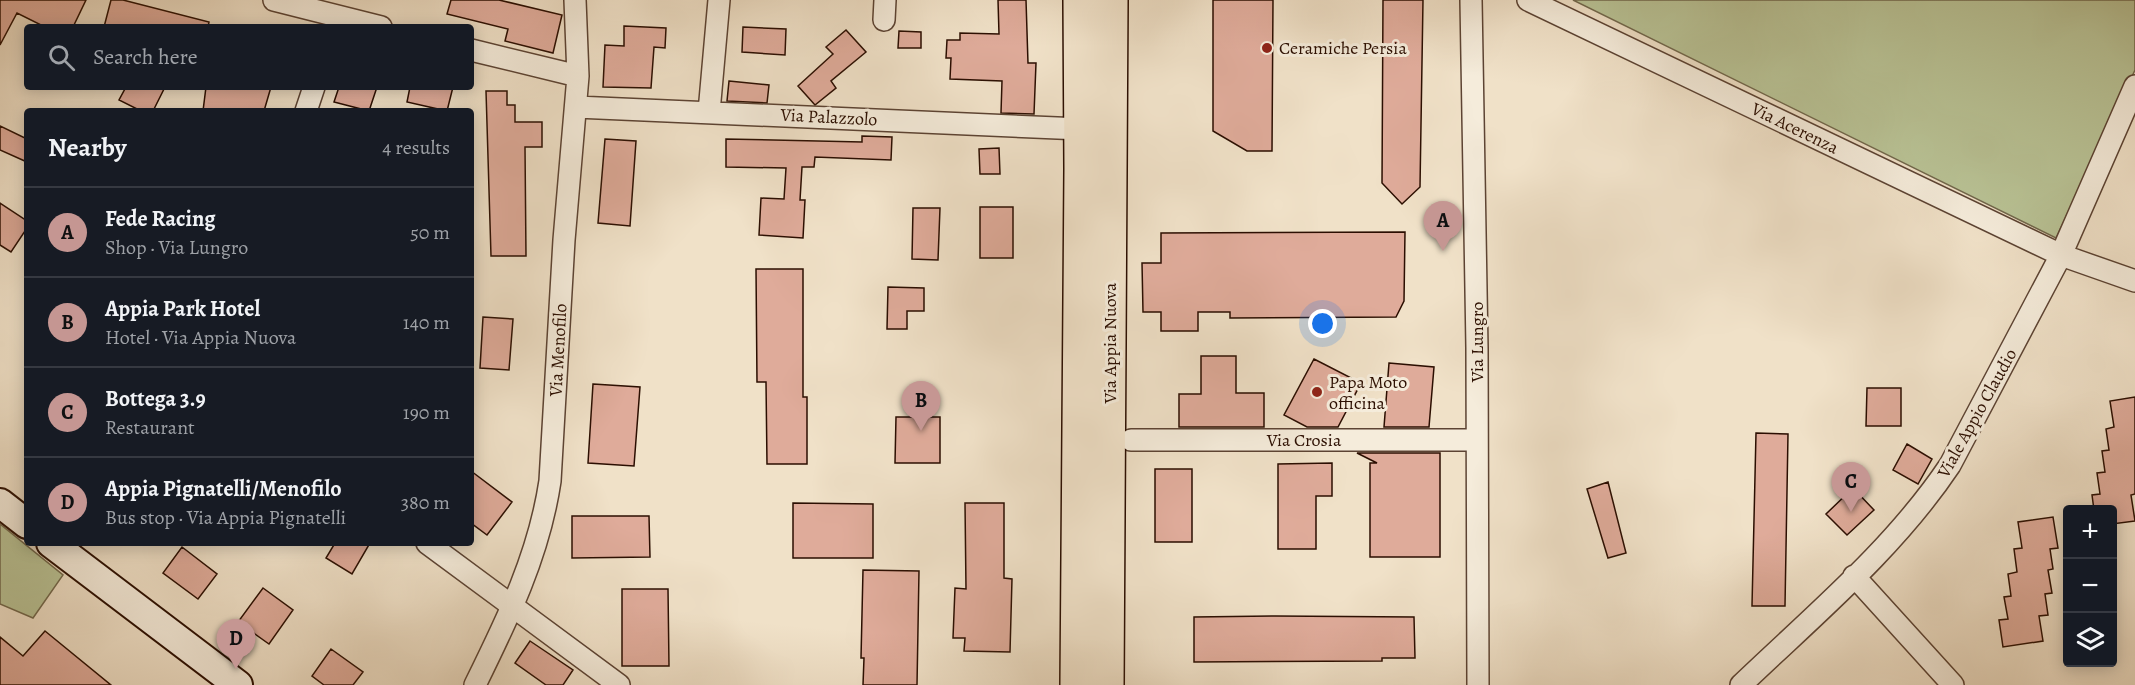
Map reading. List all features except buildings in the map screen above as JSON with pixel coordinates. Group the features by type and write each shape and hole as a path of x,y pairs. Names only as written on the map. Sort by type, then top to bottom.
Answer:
{"main road":[{"name":"Via Appia Nuova","path":"1077,685 1080,0"},
{"name":"Via Appia Nuova","path":"1107,685 1111,0"},
{"path":"0,503 24,522"},
{"path":"55,546 238,685"}],"street":[{"path":"274,0 335,21 358,24"},
{"name":"Via Menofilo","path":"475,685 534,555 544,519 550,481 564,240 578,76 575,0"},
{"path":"709,112 719,0"},
{"name":"Via Lungro","path":"1471,0 1475,209 1478,685"},
{"name":"Via Acerenza","path":"1528,0 2061,255 2135,281"},
{"path":"474,51 578,76"},
{"name":"Viale Appio Claudio","path":"1741,685 1854,576 1912,515 1950,465 2061,255 2135,86"},
{"path":"307,108 313,90"},
{"name":"Via Palazzolo","path":"576,106 1081,129"},
{"name":"Via Crosia","path":"1131,440 1477,440"},
{"path":"431,546 619,685"},
{"path":"1854,576 1953,685"}],"green space":[{"path":"1573,0 2135,0 2135,70 2056,238"},
{"path":"0,524 24,543 24,546 27,546 63,575 33,618 0,604"}],"place":[{"name":"Ceramiche Persia","path":"1267,48"},
{"name":"Fede Racing","path":"1443,251"},
{"name":"Papa Moto officina","path":"1317,392"},
{"name":"Appia Park Hotel","path":"921,431"},
{"name":"Bottega 3.9","path":"1851,512"},
{"name":"Appia Pignatelli/Menofilo","path":"236,669"}]}
